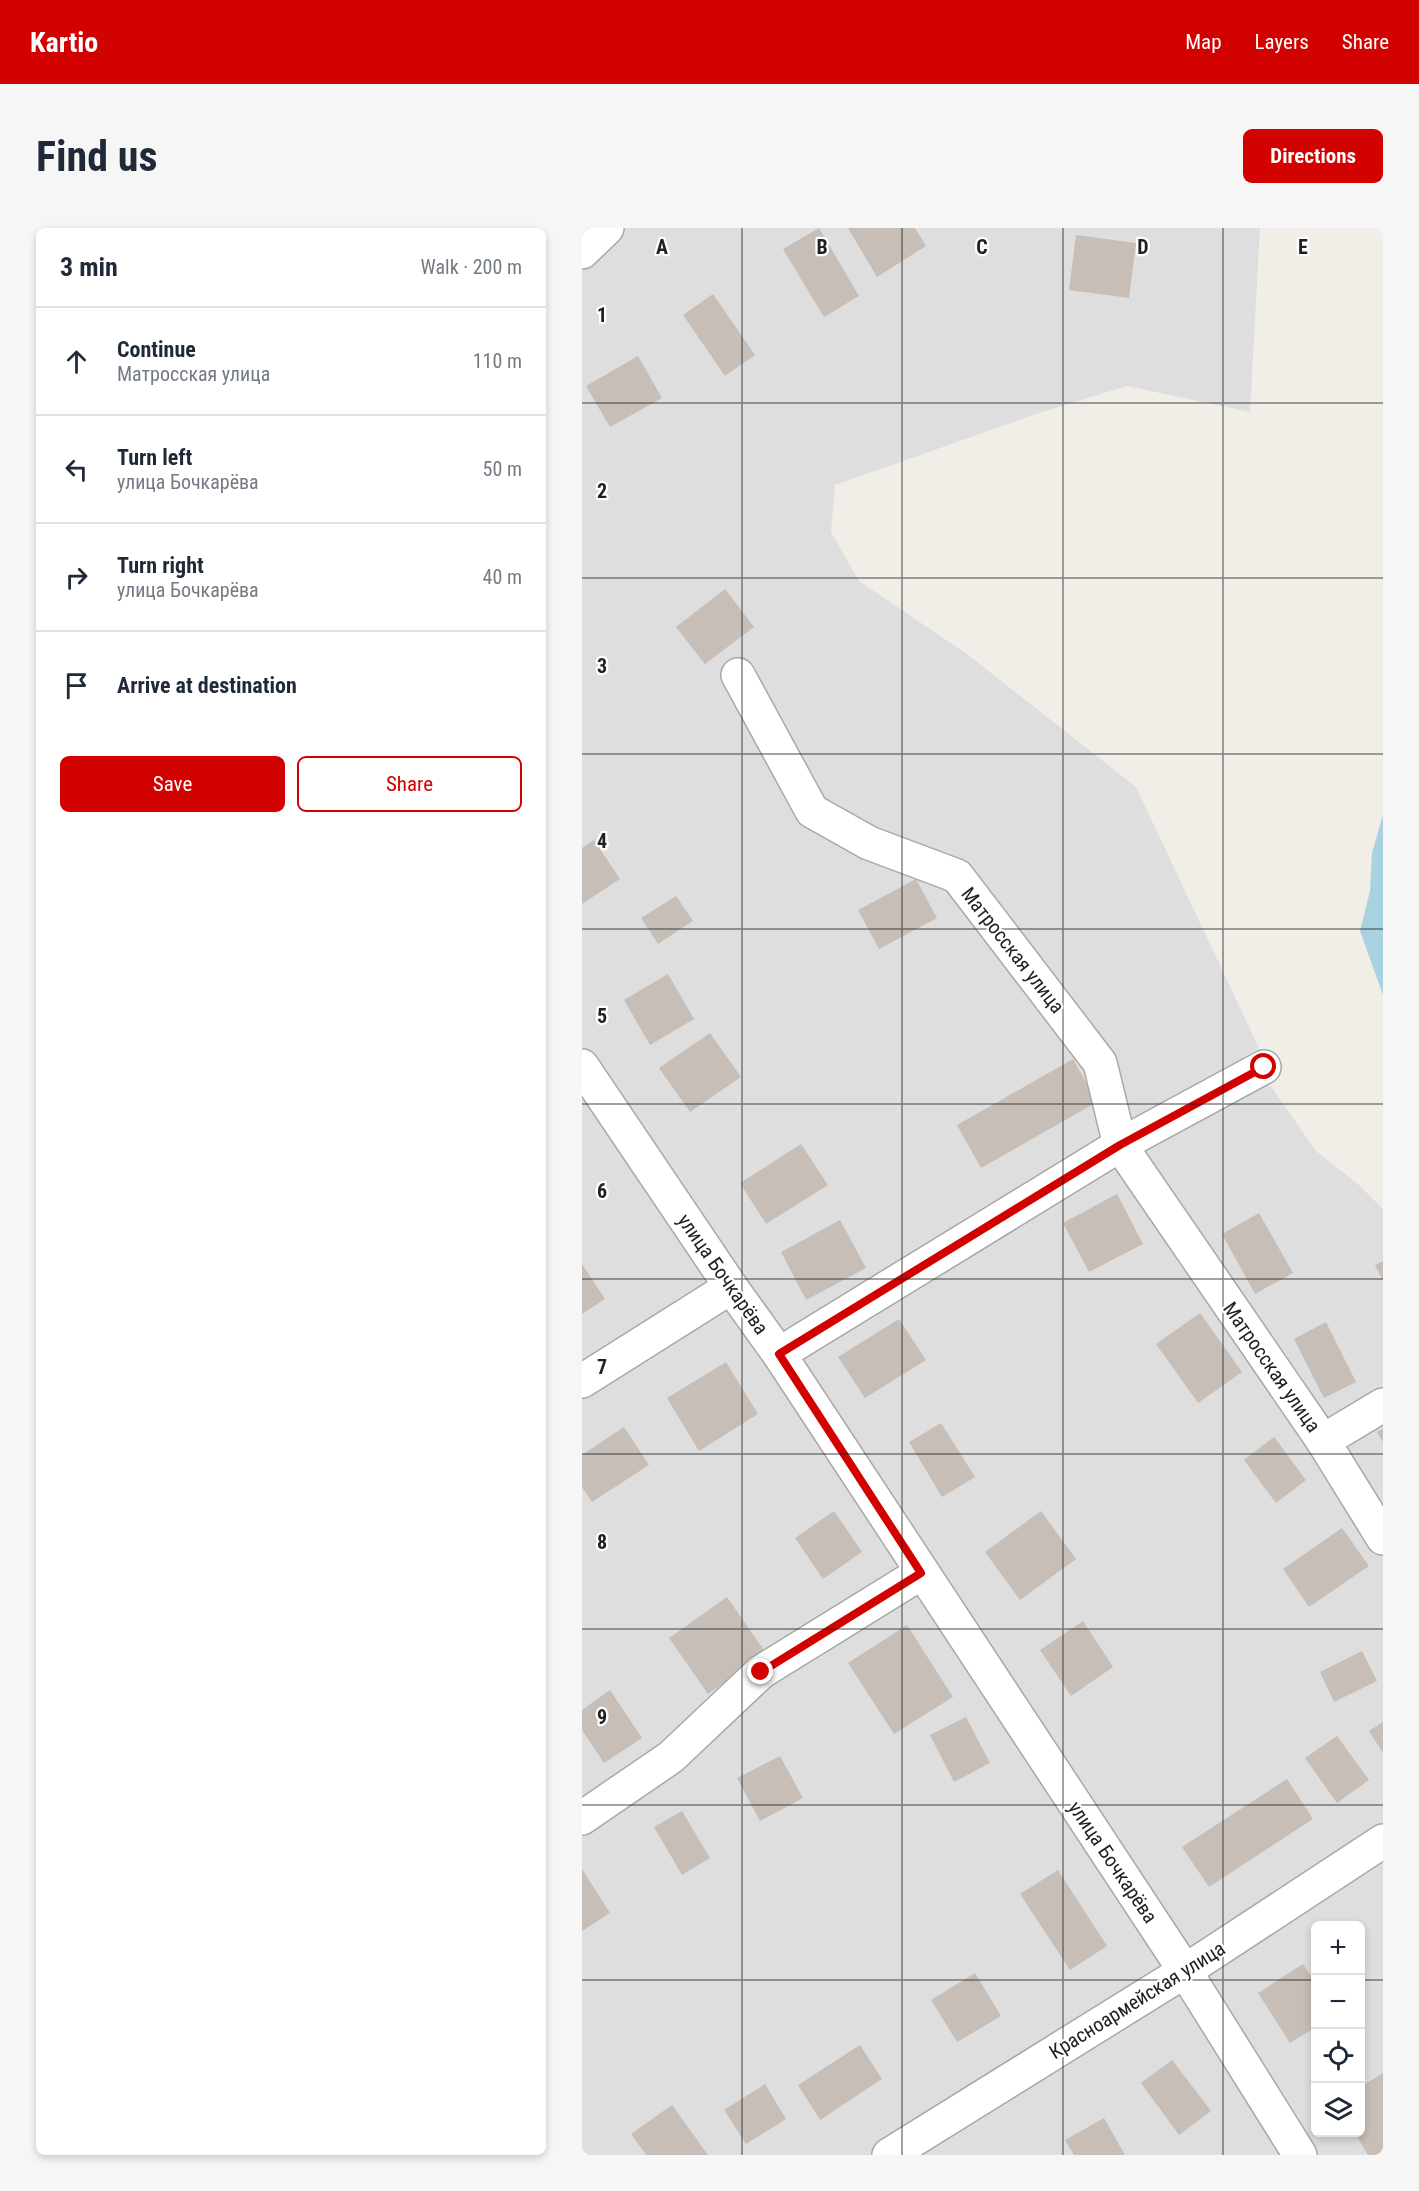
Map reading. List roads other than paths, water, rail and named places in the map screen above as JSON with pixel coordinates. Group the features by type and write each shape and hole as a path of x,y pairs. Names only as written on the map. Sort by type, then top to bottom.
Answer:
{"street":[{"path":"582,252 608,228"},
{"name":"Матросская улица","path":"738,675 812,811 869,843 957,876 1100,1063 1120,1145 1323,1441 1383,1538"},
{"name":"улица Бочкарёва","path":"582,1066 730,1287 779,1354 1185,1971 1300,2155"},
{"path":"779,1354 1120,1145 1264,1067"},
{"path":"582,1381 730,1287"},
{"name":"Матросская улица","path":"1323,1441 1383,1405"},
{"path":"582,1818 671,1757 761,1672 921,1573"},
{"name":"Красноармейская улица","path":"889,2155 1185,1971 1383,1841"}],"water":[{"path":"1383,815 1383,995 1360,931 1370,891 1372,853"}]}
